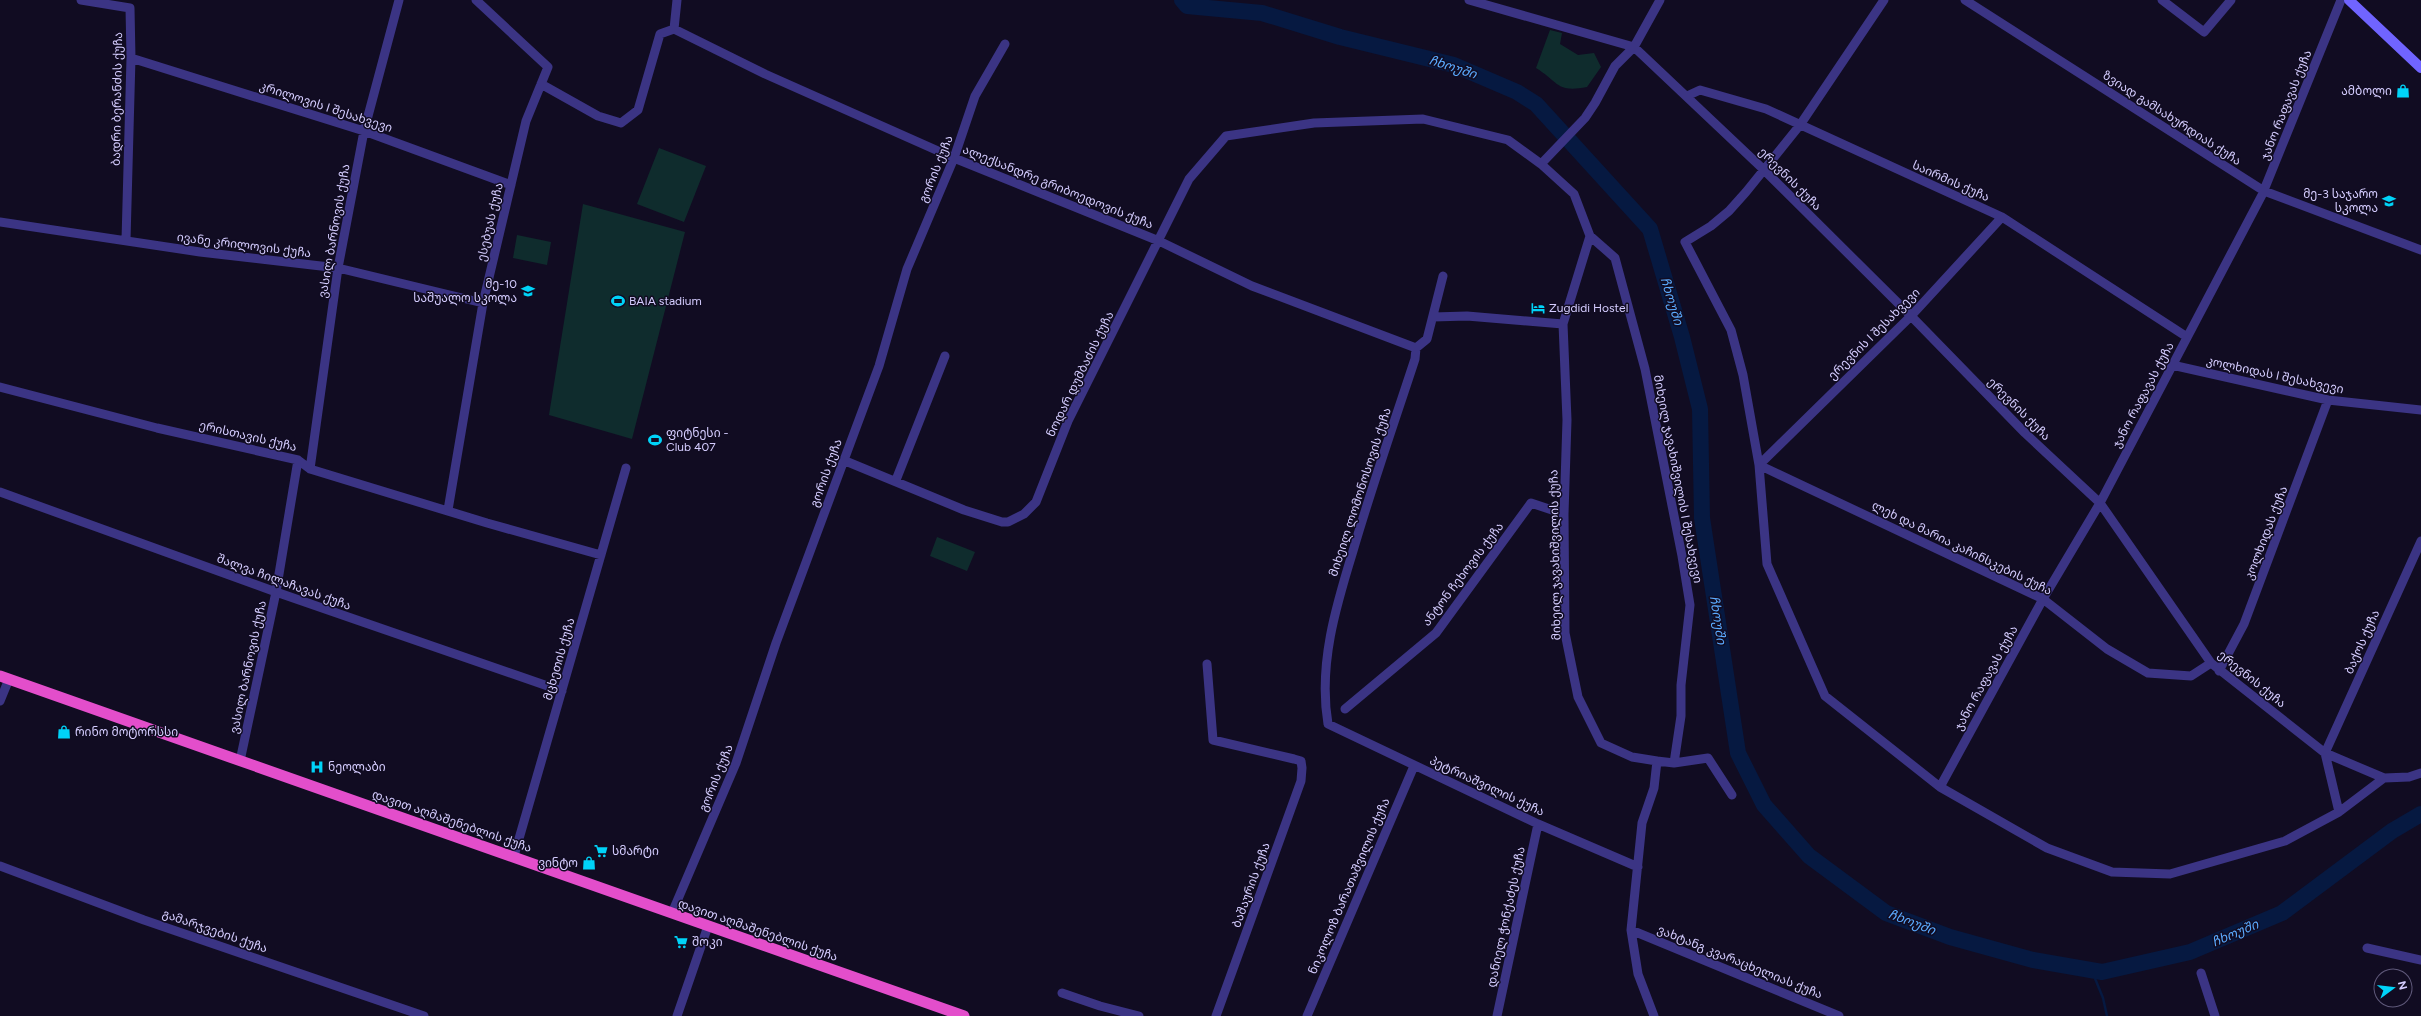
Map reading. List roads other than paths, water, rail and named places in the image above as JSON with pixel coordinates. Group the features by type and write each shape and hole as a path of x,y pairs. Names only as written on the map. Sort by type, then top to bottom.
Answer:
{"highway":[{"name":"დავით აღმაშენებლის ქუჩა","path":"5,678 514,856 964,1016"}],"main road":[{"path":"2349,0 2421,68"}],"street":[{"name":"ბადრი ბერანძის ქუჩა","path":"81,0 130,8 131,58 126,240"},
{"name":"ვასილ ბარნოვის ქუჩა","path":"310,469 338,268 364,131 399,0"},
{"name":"ესებუას ქუჩა","path":"448,510 483,303 526,121 548,67 476,0"},
{"path":"541,84 598,116 621,123 638,110 660,34 674,29 677,0"},
{"path":"1469,0 1634,47"},
{"path":"1541,164 1585,118 1596,103 1615,66 1634,47 1660,0"},
{"path":"1884,0 1800,125 1762,168 1729,211 1711,226 1685,242 1731,330 1743,375 1759,465 1767,564 1825,696 1940,787 2047,848 2112,872 2170,874 2285,841 2339,812 2384,778 2409,777 2421,774"},
{"name":"ზვიად გამსახურდიას ქუჩა","path":"1965,0 2264,191 2421,250"},
{"path":"2162,0 2204,32 2231,0"},
{"name":"ჯანო რაფავას ქუჩა","path":"1940,787 2043,599 2100,504 2264,191 2341,0"},
{"name":"ალექსანდრე გრიბოედოვის ქუჩა","path":"674,29 765,74 954,158 1159,241 1252,286 1416,348"},
{"name":"გორის ქუჩა","path":"672,913 736,763 843,460 879,366 907,269 954,158 975,96 1005,44"},
{"name":"ერევნის ქუჩა","path":"1634,47 1762,168 1911,316 2025,434 2100,504 2211,663 2219,671 2325,752 2384,778"},
{"name":"კრილოვის I შესახვევი","path":"131,58 364,131 511,186"},
{"name":"საირმის ქუჩა","path":"1686,96 1700,90 1766,110 2002,217 2188,337"},
{"name":"ნოდარ დუმბაძის ქუჩა","path":"843,460 896,480 964,510 1002,522 1014,520 1030,510 1036,502 1068,421 1189,179 1226,136 1314,123 1423,120 1508,140 1541,164 1574,194 1590,236"},
{"name":"ერევნის I შესახვევი","path":"1759,465 1911,316 2002,217"},
{"name":"ივანე კრილოვის ქუჩა","path":"0,222 200,252 338,268 483,303"},
{"name":"მიხეილ ჯავახიშვილის I შესახვევი","path":"1590,236 1614,258 1645,369 1682,556 1690,605 1681,685 1681,716 1674,763"},
{"name":"მიხეილ ჯავახიშვილის ქუჩა","path":"1590,236 1563,324 1567,420 1564,514 1565,634 1578,697 1602,743 1632,757 1657,761"},
{"name":"მიხეილ ლომონოსოვის ქუჩა","path":"1328,724 1325,700 1326,663 1340,594 1365,509 1414,360 1416,348 1427,339 1443,276"},
{"path":"1433,317 1467,316 1563,324"},
{"path":"896,480 944,356"},
{"name":"კოლხიდას I შესახვევი","path":"2172,365 2328,400 2421,410"},
{"name":"ერისთავის ქუჩა","path":"0,387 157,428 298,460 310,469 448,510 487,524 601,555"},
{"name":"კოლხიდას ქუჩა","path":"2219,671 2244,624 2328,400"},
{"name":"ვასილ ბარნოვის ქუჩა","path":"240,761 276,592 298,460"},
{"name":"ლეხ და მარია კაჩინსკების ქუჩა","path":"1759,465 2043,599 2107,649 2148,673 2191,676 2211,663"},
{"name":"მცხეთის ქუჩა","path":"514,856 626,468"},
{"name":"შალვა ჩილაჩავას ქუჩა","path":"0,492 276,592 562,691"},
{"name":"ანტონ ჩეხოვის ქუჩა","path":"1346,710 1436,633 1531,503 1564,514"},
{"name":"ბაქოს ქუჩა","path":"2325,752 2421,541"},
{"name":"ბაშაურის ქუჩა","path":"1206,664 1213,740 1301,761 1302,768 1301,781 1216,1016"},
{"path":"0,701 5,678"},
{"name":"პეტრიაშვილის ქუჩა","path":"1328,724 1538,824 1638,867"},
{"path":"2325,752 2339,812"},
{"path":"1654,1016 1638,974 1632,930 1642,824 1654,788 1657,761 1674,763 1708,758 1732,795"},
{"name":"ნიკოლოზ ბარათაშვილის ქუჩა","path":"1307,1016 1414,766"},
{"name":"დანიელ ჭონქაძეს ქუჩა","path":"1497,1016 1538,824"},
{"name":"გამარჯვების ქუჩა","path":"0,866 144,920 424,1016"},
{"path":"677,1016 708,926"},
{"name":"ვახტანგ კვარაცხელიას ქუჩა","path":"1632,930 1839,1016"},
{"path":"2367,948 2421,960"},
{"path":"2201,973 2215,1016"},
{"path":"1062,993 1100,1006 1139,1016"}],"waterway":[{"name":"ჩხოუში","path":"1182,0 1187,6 1262,13 1340,37 1454,65 1517,92 1536,104 1650,229 1682,337 1700,409 1702,518 1738,753 1764,805 1809,856 1886,913 1950,937 2033,960 2102,972 2190,952 2282,913 2392,831 2421,814"},
{"path":"2092,971 2103,998 2107,1016"}],"place":[{"name":"ამბოლი","path":"2403,91"},
{"name":"მე-3 საჯარო სკოლა","path":"2389,201"},
{"name":"მე-10 საშუალო სკოლა","path":"528,291"},
{"name":"BAIA stadium","path":"618,301"},
{"name":"Zugdidi Hostel","path":"1538,308"},
{"name":"ფიტნესი - Club 407","path":"655,440"},
{"name":"რინო მოტორსსი","path":"64,732"},
{"name":"ნეოლაბი","path":"317,767"},
{"name":"სმარტი","path":"601,851"},
{"name":"ვინტო","path":"589,863"},
{"name":"შოკი","path":"681,942"}]}
